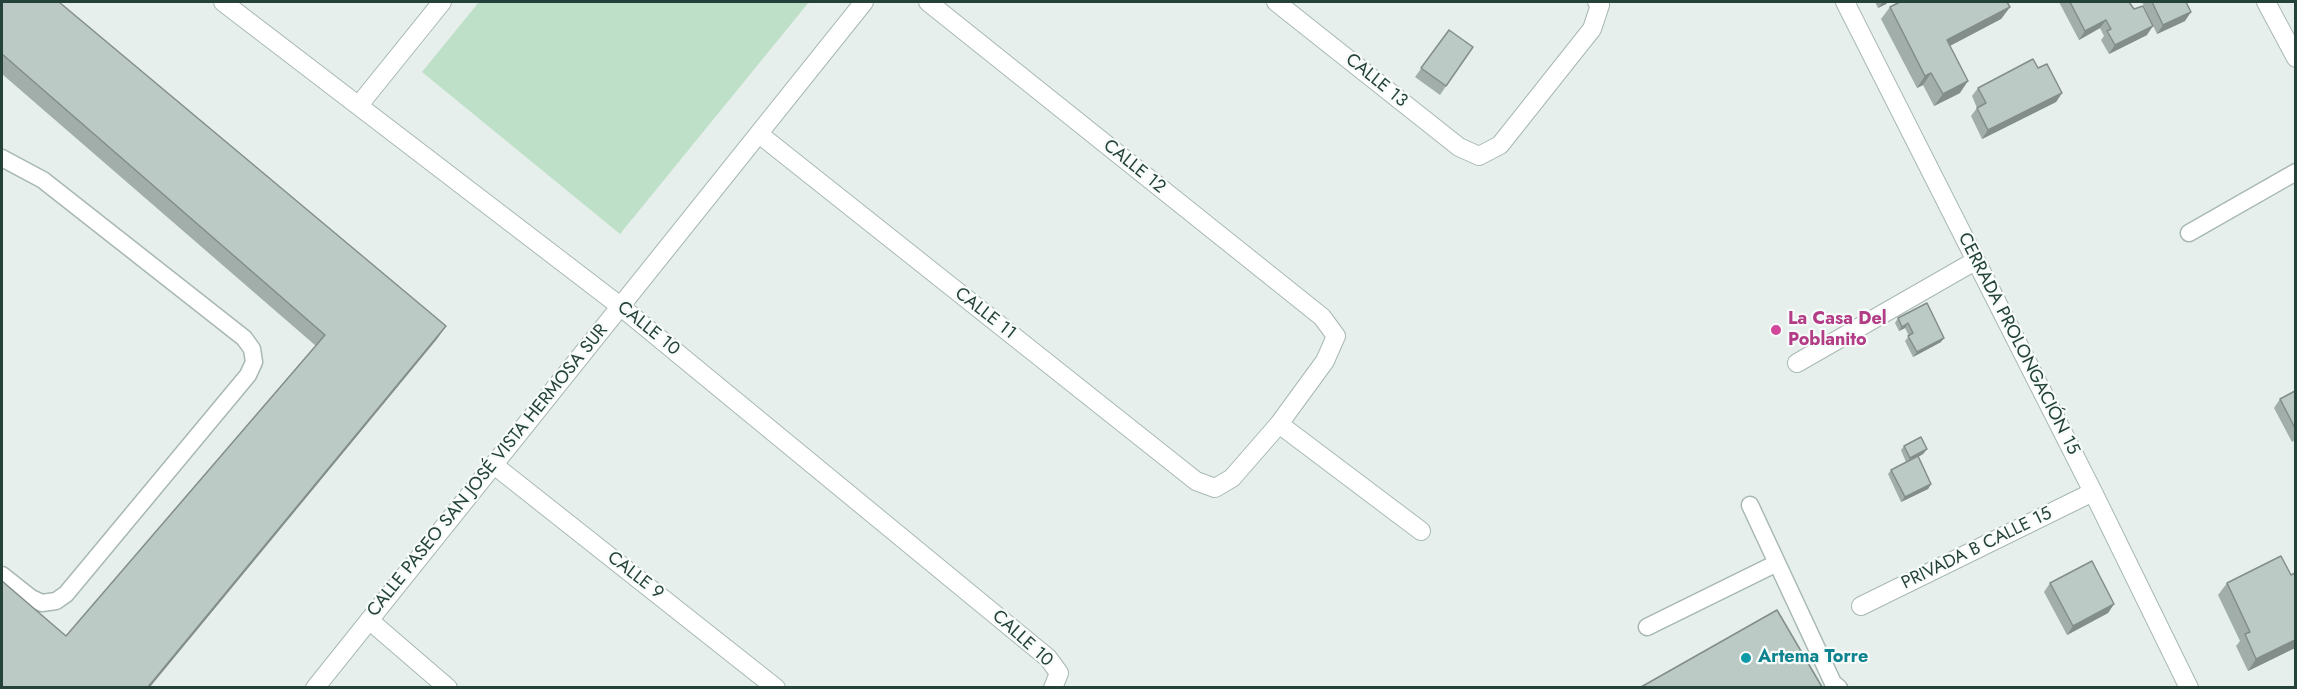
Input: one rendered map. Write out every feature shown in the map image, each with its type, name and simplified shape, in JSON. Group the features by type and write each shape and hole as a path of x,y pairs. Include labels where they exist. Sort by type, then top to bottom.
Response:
{"street":[{"name":"CALLE 10","path":"223,2 620,306 1048,658 1056,680"},
{"path":"359,105 442,2"},
{"name":"CALLE PASEO SAN JOSÉ VISTA HERMOSA SUR","path":"315,687 864,2"},
{"name":"CALLE 12","path":"928,2 1322,317 1336,336 1325,361 1279,424"},
{"name":"CALLE 13","path":"1276,2 1459,147 1479,156 1500,145 1592,28 1598,3"},
{"name":"CERRADA PROLONGACIÓN 15","path":"1845,2 2189,687"},
{"path":"2266,2 2295,58"},
{"name":"CALLE 11","path":"759,134 1196,481 1215,488 1232,478 1279,424"},
{"path":"1797,363 1974,261"},
{"path":"1279,424 1421,531"},
{"name":"CALLE 9","path":"494,465 776,687"},
{"name":"PRIVADA B CALLE 15","path":"1861,606 2093,492"},
{"path":"369,620 448,687"}],"lane":[{"path":"2,158 43,180 244,338 252,349 254,362 248,375 66,594 56,602 42,603 31,598 2,575"},
{"path":"2189,233 2295,172"},
{"path":"1750,505 1835,686"},
{"path":"1647,627 1777,563"}],"green space":[{"path":"479,2 809,2 620,234 422,72"}],"building":[{"path":"2,2 59,2 446,326 148,687 2,687 2,581 66,636 325,335 2,54"},
{"path":"1900,2 2007,2 2010,7 1947,40 1968,81 1943,94 1931,73 1925,76 1890,7"},
{"path":"2070,2 2129,2 2134,9 2143,6 2153,26 2115,45 2107,31 2111,29 2106,20 2085,31"},
{"path":"2152,2 2186,2 2191,12 2163,25"},
{"path":"1449,30 1473,47 1446,86 1421,68"},
{"path":"2033,59 2038,68 2047,64 2062,93 1988,130 1977,108 1986,103 1978,88"},
{"path":"1927,303 1944,338 1917,352 1908,336 1913,333 1908,323 1902,327 1898,318"},
{"path":"2295,391 2295,428 2280,399"},
{"path":"1921,437 1927,449 1910,458 1904,446"},
{"path":"1918,456 1931,484 1905,497 1891,470"},
{"path":"2281,556 2291,575 2295,573 2295,640 2256,659 2245,634 2250,632 2227,583"},
{"path":"2092,561 2114,604 2073,626 2050,583"},
{"path":"1777,610 1822,687 1641,687"}],"place":[{"name":"La Casa Del Poblanito","path":"1776,330"},
{"name":"Artema Torre","path":"1746,658"}]}
